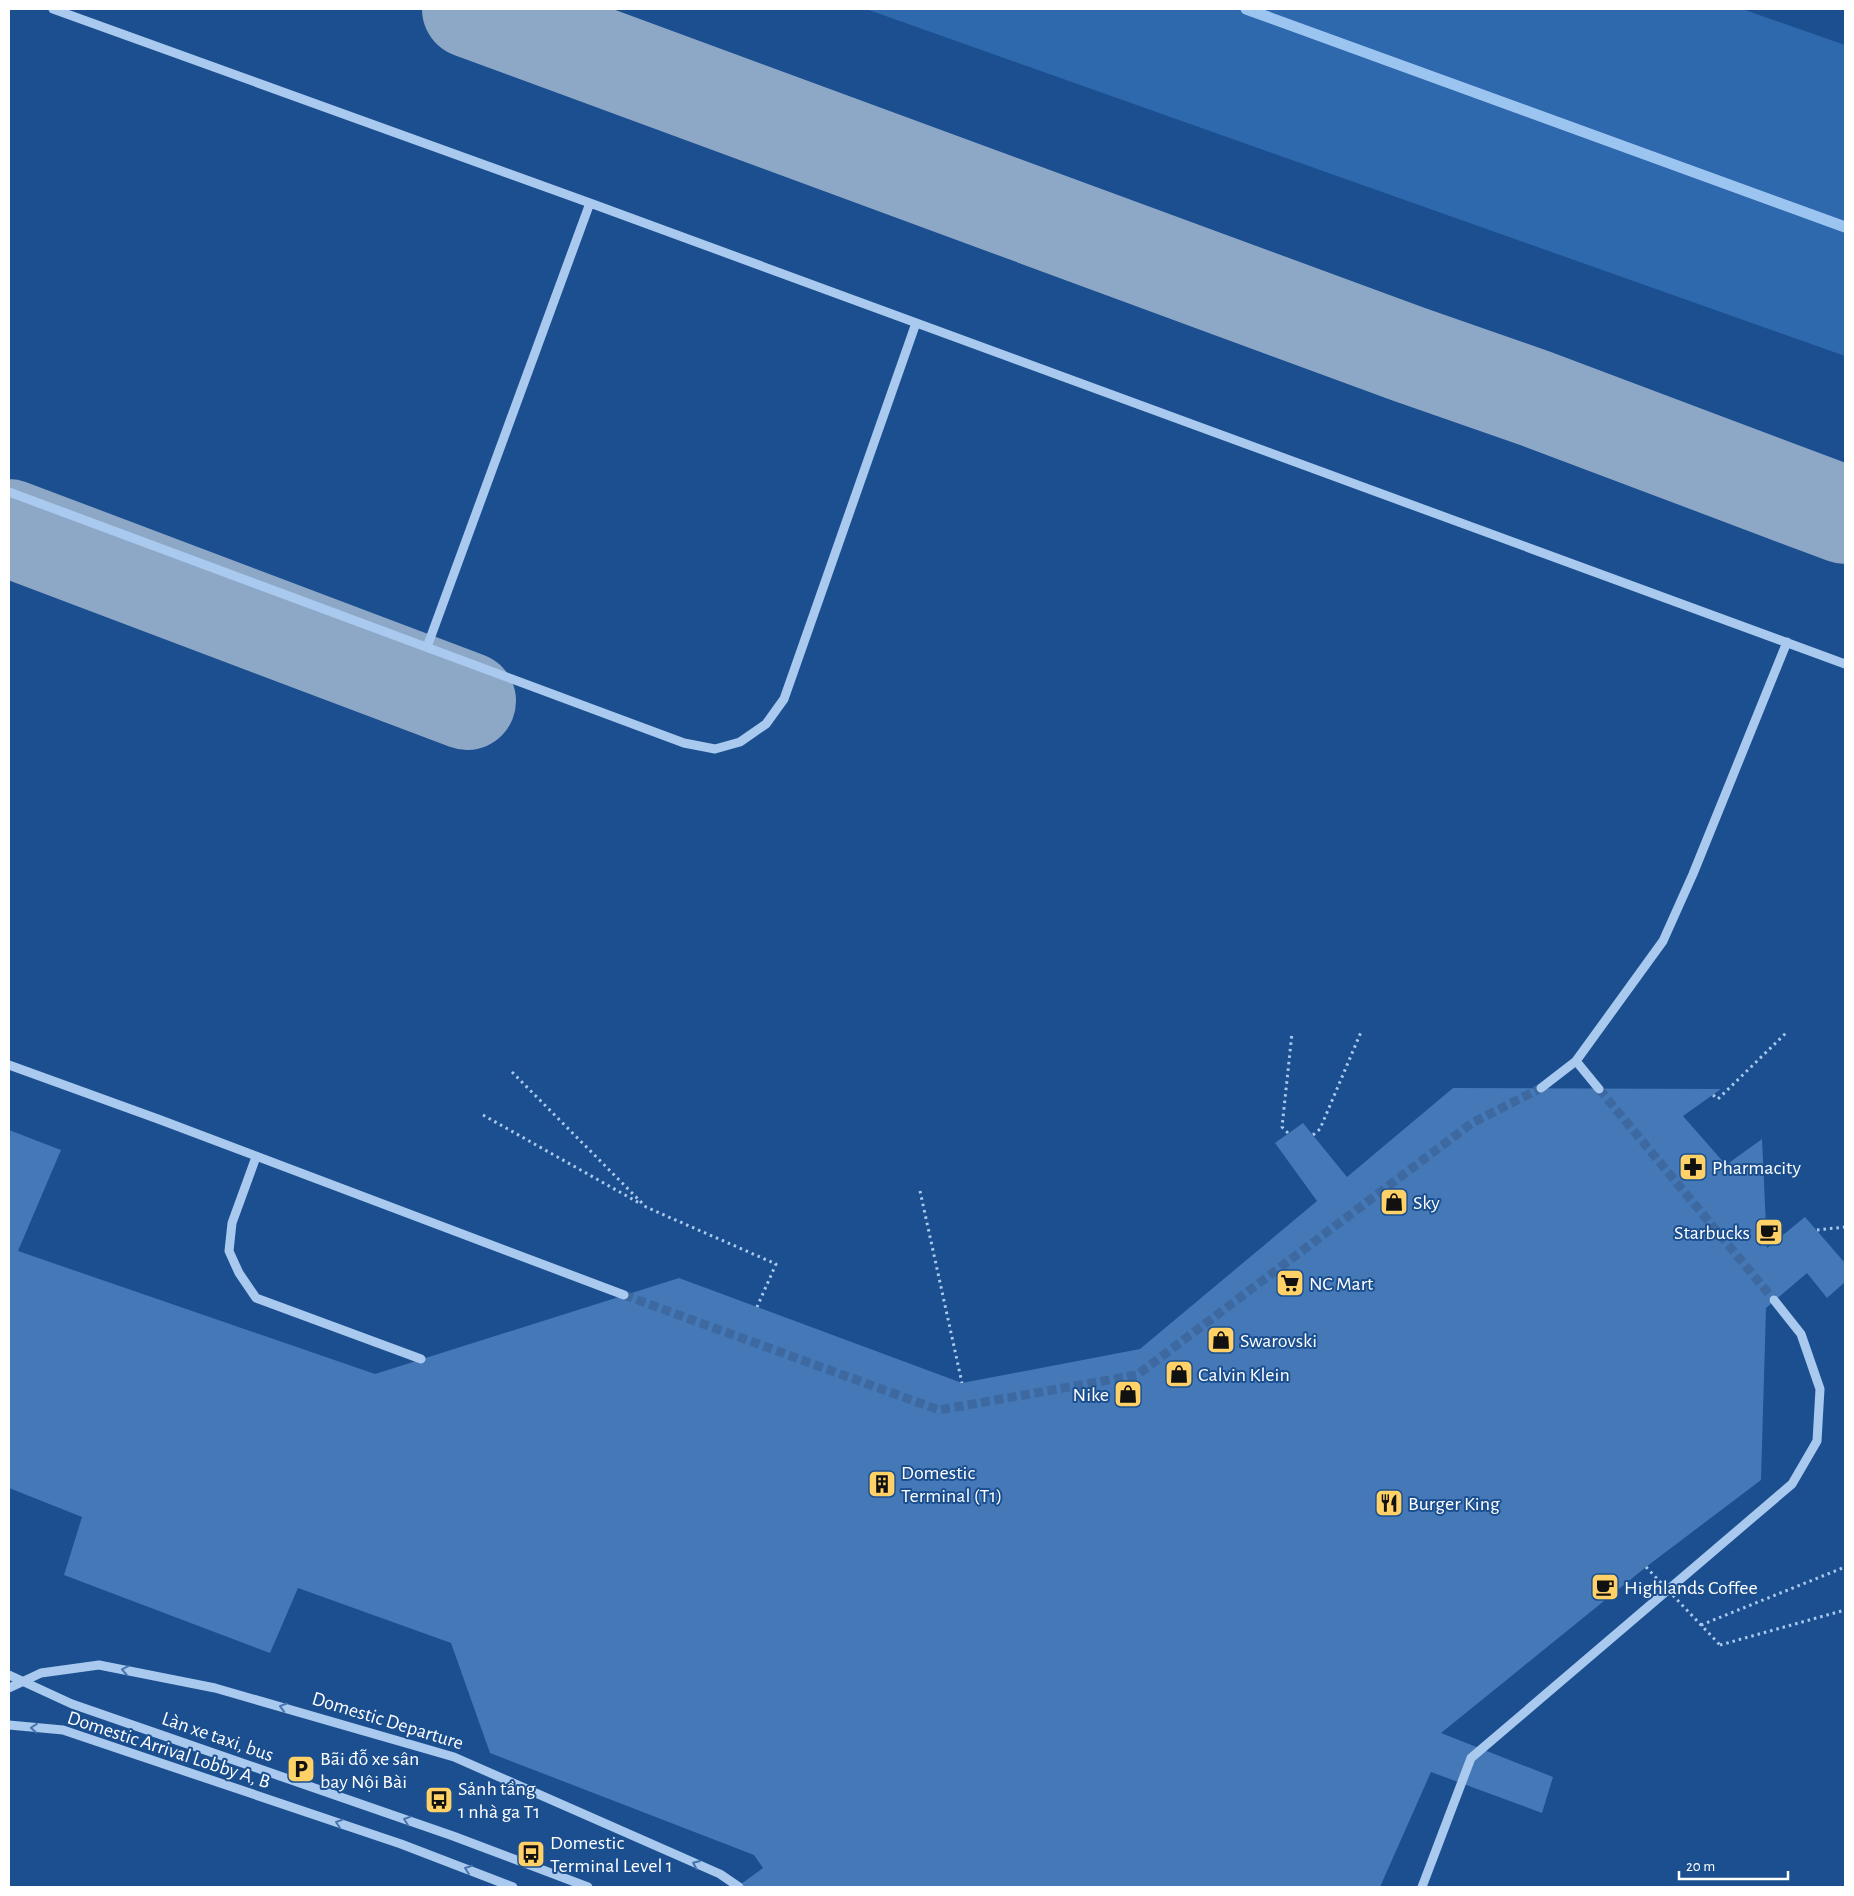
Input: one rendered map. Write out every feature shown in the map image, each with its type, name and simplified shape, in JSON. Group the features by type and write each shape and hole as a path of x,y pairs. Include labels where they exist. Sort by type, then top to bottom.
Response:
{"lane":[{"path":"53,9 590,203 1845,664"},
{"path":"428,647 590,203"},
{"path":"9,492 684,743 715,749 740,742 766,724 784,699 916,323"},
{"path":"1541,1088 1576,1061 1663,941 1693,874 1787,642"},
{"path":"1576,1061 1599,1089"},
{"path":"9,1065 158,1119 624,1295"},
{"path":"256,1157 232,1223 229,1250 239,1273 256,1298 421,1359"},
{"path":"1422,1887 1471,1758 1792,1484 1817,1441 1820,1389 1801,1334 1774,1300"},
{"name":"Domestic Departure","path":"9,1688 41,1673 99,1665 215,1688 454,1757 720,1874 739,1887"},
{"name":"Làn xe taxi, bus","path":"11,1675 72,1704 453,1836 588,1887"},
{"name":"Domestic Arrival Lobby A, B","path":"9,1725 64,1730 401,1844 513,1887"}],"path":[{"path":"1313,1135 1320,1130 1361,1032"},
{"path":"1713,1095 1718,1099 1787,1032"},
{"path":"1288,1133 1282,1127 1292,1033"},
{"path":"512,1072 646,1207"},
{"path":"483,1115 646,1207 776,1264 758,1307"},
{"path":"920,1191 962,1383"},
{"path":"1817,1230 1845,1227"},
{"path":"1646,1567 1720,1645 1845,1610"},
{"path":"1701,1625 1845,1567"}],"shaded area":[{"path":"866,9 1742,9 1845,45 1845,356"}],"building":[{"name":"Domestic Terminal (T1)","path":"1453,1088 1721,1089 1683,1116 1726,1165 1762,1139 1767,1248 1805,1217 1845,1263 1845,1282 1827,1298 1807,1273 1766,1308 1761,1480 1646,1567 1441,1733 1553,1777 1542,1813 1431,1772 1380,1887 737,1887 763,1868 754,1855 490,1753 451,1643 298,1588 270,1653 64,1575 82,1517 9,1488 9,1130 61,1150 18,1251 375,1374 679,1278 962,1383 1140,1349 1317,1201 1275,1143 1303,1123 1347,1177"}],"waterway":[{"path":"1246,9 1845,227"}],"taxiway":[{"path":"471,9 1408,354 1537,399 1845,515"},
{"path":"9,528 467,701"}],"tunnel":[{"path":"624,1295 939,1410 1137,1375 1472,1123 1541,1088"},
{"path":"1599,1089 1774,1300"}],"place":[{"name":"Pharmacity","path":"1693,1167"},
{"name":"Sky","path":"1394,1202"},
{"name":"Starbucks","path":"1769,1232"},
{"name":"NC Mart","path":"1290,1283"},
{"name":"Swarovski","path":"1221,1340"},
{"name":"Calvin Klein","path":"1179,1374"},
{"name":"Nike","path":"1128,1394"},
{"name":"Domestic Terminal (T1)","path":"882,1484"},
{"name":"Burger King","path":"1389,1503"},
{"name":"Highlands Coffee","path":"1605,1587"},
{"name":"Bãi đỗ xe sân bay Nội Bài","path":"301,1769"},
{"name":"Sảnh tầng 1 nhà ga T1","path":"439,1800"},
{"name":"Domestic Terminal Level 1","path":"531,1854"}]}
